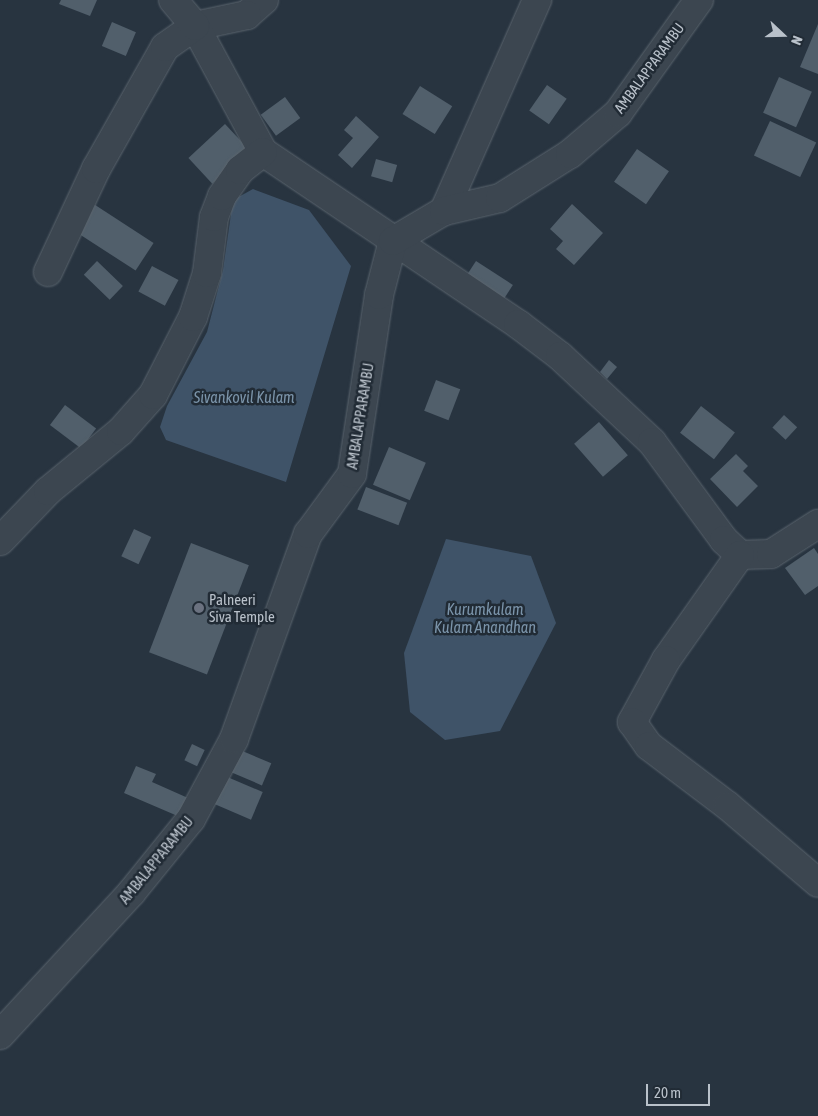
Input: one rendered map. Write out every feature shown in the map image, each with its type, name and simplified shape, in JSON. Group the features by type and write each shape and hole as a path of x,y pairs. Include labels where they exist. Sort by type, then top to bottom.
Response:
{"street":[{"path":"173,0 195,26 263,152 560,356 652,442 724,540 740,554 771,554 818,524"},
{"path":"48,272 96,169 166,47 195,26 247,15 264,0"},
{"path":"444,211 537,0"},
{"name":"AMBALAPPARAMBU","path":"0,1035 131,893 191,819 234,739 308,534 352,474 379,295 393,241 444,211 500,198 570,154 618,113 699,0"},
{"path":"0,541 48,491 121,431 153,395 193,317 208,273 214,217 222,196 240,170 263,152"},
{"path":"740,554 666,660 632,722 649,746 728,806 818,882"}],"water":[{"name":"Sivankovil Kulam","path":"253,189 309,210 351,266 286,482 166,440 160,427 167,406 207,332 223,270 233,200"},
{"name":"Kurumkulam Kulam Anandhan","path":"446,539 531,556 556,623 500,731 445,740 410,712 404,653"}],"building":[{"path":"61,0 97,0 90,16 59,4"},
{"path":"112,22 136,32 126,56 102,46"},
{"path":"818,24 818,74 800,67"},
{"path":"779,77 812,92 796,127 763,113"},
{"path":"547,85 567,99 549,124 529,110"},
{"path":"420,86 452,106 435,134 403,114"},
{"path":"285,97 300,118 276,136 261,115"},
{"path":"356,116 379,137 352,168 338,155 353,138 344,130"},
{"path":"770,121 816,143 800,177 754,155"},
{"path":"225,124 249,150 212,184 188,158"},
{"path":"637,149 669,171 646,204 614,182"},
{"path":"376,159 397,165 392,182 371,176"},
{"path":"89,201 154,243 136,271 71,229"},
{"path":"572,204 603,233 574,265 556,249 563,241 550,229"},
{"path":"97,261 123,286 110,300 84,275"},
{"path":"476,261 513,285 499,307 462,283"},
{"path":"152,266 178,280 165,306 138,292"},
{"path":"609,360 617,367 607,379 600,372"},
{"path":"436,380 460,389 448,420 424,411"},
{"path":"65,405 96,428 81,448 50,425"},
{"path":"701,406 735,432 714,459 680,433"},
{"path":"784,415 797,427 786,440 772,427"},
{"path":"599,422 628,455 603,477 574,444"},
{"path":"389,447 426,463 410,500 373,485"},
{"path":"736,454 748,466 743,471 758,486 737,507 710,479"},
{"path":"366,487 407,503 398,525 357,509"},
{"path":"134,529 151,537 139,564 121,556"},
{"name":"Palneeri Siva Temple","path":"191,543 249,565 207,674 149,652"},
{"path":"814,548 818,554 818,586 805,595 785,568"},
{"path":"192,744 205,750 197,766 184,760"},
{"path":"240,750 271,763 262,785 231,772"},
{"path":"136,766 156,774 152,782 188,798 180,817 124,793"},
{"path":"225,776 263,792 251,820 213,804"}],"place":[{"name":"Palneeri Siva Temple","path":"199,608"}]}
